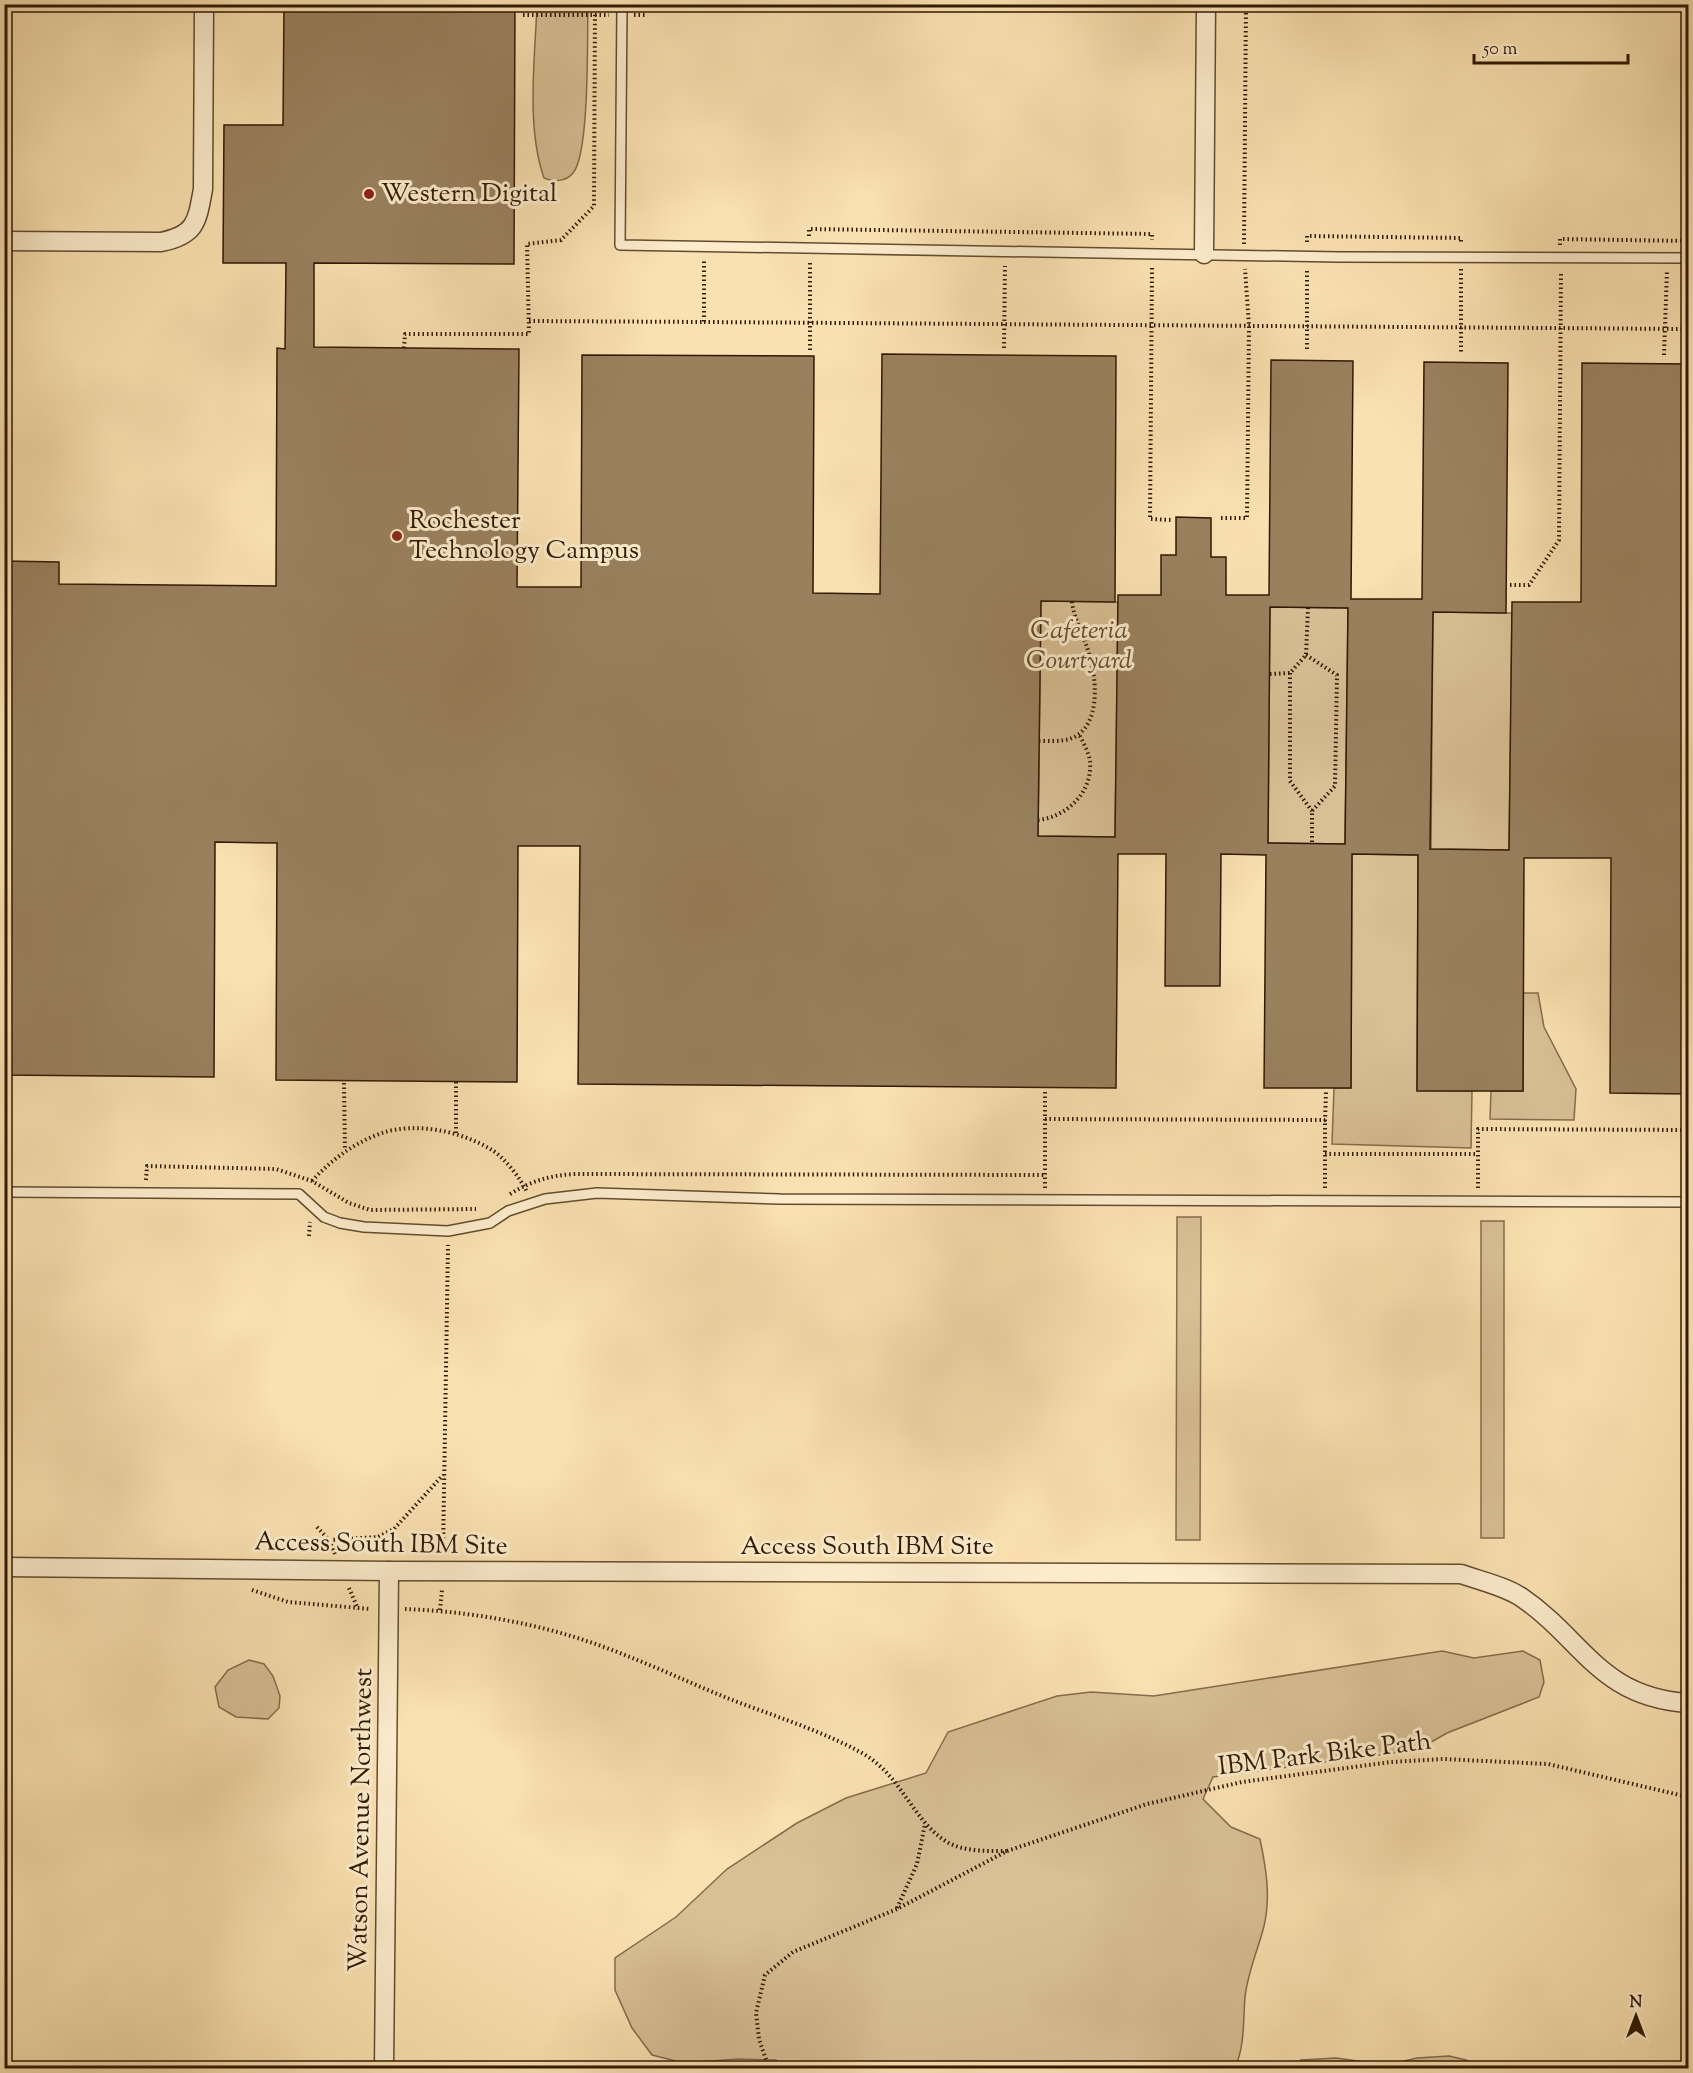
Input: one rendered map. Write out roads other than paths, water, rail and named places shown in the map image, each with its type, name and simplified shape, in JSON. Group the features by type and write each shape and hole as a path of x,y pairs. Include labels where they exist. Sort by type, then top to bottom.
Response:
{"street":[{"path":"4,241 160,242 182,238 192,226 199,211 203,189 204,4"},
{"path":"1204,254 1206,4"},
{"name":"Access South IBM Site","path":"4,1567 389,1571 1461,1574 1520,1596 1613,1680 1669,1702 1689,1703"},
{"name":"Watson Avenue Northwest","path":"384,2068 389,1571"}],"lane":[{"path":"622,4 620,245 1152,254 1689,258"},
{"path":"4,1192 299,1194 324,1217 340,1223 374,1228 448,1231 490,1223 508,1211 533,1205 552,1197 597,1193 780,1199 1689,1202"}],"place":[{"name":"Western Digital","path":"369,194"},
{"name":"Rochester Technology Campus","path":"397,536"}],"park label":[{"name":"Cafeteria Courtyard","path":"1079,646"}]}
